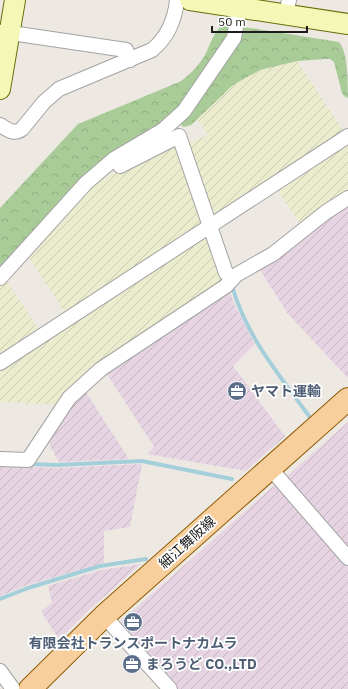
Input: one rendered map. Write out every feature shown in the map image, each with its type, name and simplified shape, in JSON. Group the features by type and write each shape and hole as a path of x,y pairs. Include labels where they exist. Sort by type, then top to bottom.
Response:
{"main road":[{"name":"細江舞阪線","path":"30,689 104,616 348,399"}],"street":[{"path":"0,89 5,33 15,0"},
{"path":"0,125 14,133 18,132 22,130 44,102 59,89 152,50 163,39 175,14 177,0"},
{"path":"190,0 287,7 348,24"},
{"path":"0,278 86,183 114,159 163,130 184,111 234,38 229,4"},
{"path":"5,33 126,50 130,60"},
{"path":"103,169 106,173 179,136 226,273 232,279"},
{"path":"0,363 348,136"},
{"path":"0,459 28,460 69,398 101,369 226,286 236,275 273,254 326,212 348,198"},
{"path":"270,468 348,558"},
{"path":"104,616 170,689"},
{"path":"0,671 13,689"}],"shaded area":[{"path":"348,203 348,378 288,314 258,267"},
{"path":"229,288 235,306 255,344 233,366 285,436 246,471 147,454 154,447 105,371"},
{"path":"84,389 129,459 59,462 46,439"},
{"path":"348,422 348,549 286,477"},
{"path":"142,464 130,527 104,531 104,563 27,585 0,596 0,466 57,468"},
{"path":"276,484 348,566 348,689 176,689 118,624"},
{"path":"141,564 92,607 59,640 41,611 52,603 48,586 101,570"}],"green space":[{"path":"222,25 227,25 231,32 181,108 148,134 0,271 0,208 78,124 179,82 186,77 194,70 203,58 214,35"},
{"path":"244,27 339,42 346,60 348,98 342,93 334,62 330,59 297,61 260,70 233,85 191,125 184,127 182,126 181,123"},
{"path":"297,61 344,132 214,217 186,143 208,135 197,119 233,85 260,70"},
{"path":"174,143 202,224 66,314 27,255 91,185"},
{"path":"348,143 348,194 302,227 277,189"},
{"path":"206,235 225,282 60,405 0,402 0,370"},
{"path":"5,279 40,331 0,356 0,285"}],"waterway":[{"path":"233,289 239,307 265,356 309,416"},
{"path":"28,464 57,465 142,461 232,479"},
{"path":"0,599 28,588 100,566 146,559"}],"place":[{"name":"ヤマト運輸","path":"237,391"},
{"name":"有限会社トランスポートナカムラ","path":"133,622"},
{"name":"まろうど CO.,LTD","path":"132,664"}]}
